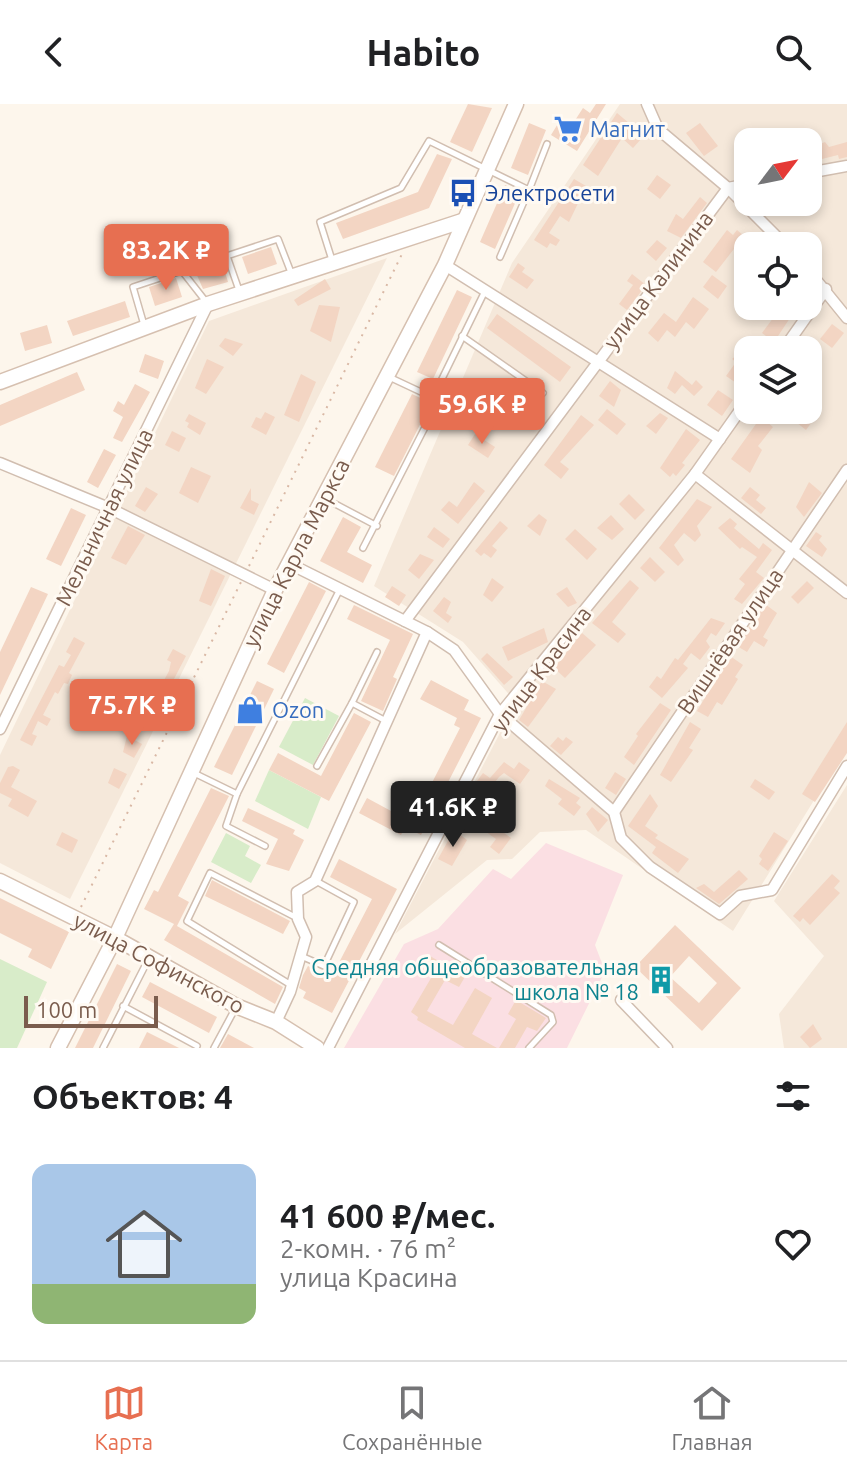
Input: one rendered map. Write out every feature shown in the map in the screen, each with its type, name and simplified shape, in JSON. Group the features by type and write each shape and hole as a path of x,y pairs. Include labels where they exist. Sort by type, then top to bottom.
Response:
{"street":[{"name":"улица Карла Маркса","path":"58,1048 115,938 189,771 275,590 445,265 516,104"},
{"path":"647,104 658,129 728,188 772,232"},
{"path":"822,170 847,166"},
{"name":"улица Калинина","path":"405,621 598,359 728,188 734,187"},
{"path":"0,382 208,304 462,221"},
{"path":"445,265 720,439"},
{"path":"822,285 847,318"},
{"path":"793,336 826,289"},
{"name":"Мельничная улица","path":"0,729 208,304"},
{"name":"улица Красина","path":"328,1048 500,714 695,474 734,419"},
{"path":"0,463 109,508 275,590"},
{"name":"Вишнёвая улица","path":"614,812 847,470"},
{"path":"695,474 847,593"},
{"path":"290,564 427,632 454,650 500,714 614,812 621,838 650,867 720,914 740,896 772,890 847,766"},
{"path":"276,1022 292,985 306,937 298,919 297,892 315,881 427,632"},
{"name":"улица Софинского","path":"0,881 115,938 236,1006 276,1022 317,1048"},
{"path":"621,1000 667,1048"}],"lane":[{"path":"333,264 320,222 401,188 429,141 529,190"},
{"path":"500,257 547,144"},
{"path":"145,328 133,287 278,239 292,276"},
{"path":"227,256 240,294"},
{"path":"182,271 208,304"},
{"path":"363,548 377,526 439,400 438,387 485,290"},
{"path":"462,336 543,393"},
{"path":"388,376 439,400"},
{"path":"323,497 377,526"},
{"path":"265,846 226,826 237,794 340,589"},
{"path":"317,766 377,652"},
{"path":"352,703 387,721"},
{"path":"189,771 237,794"},
{"path":"292,985 187,921 210,873 298,919"},
{"path":"300,956 324,966 354,902 315,881"},
{"path":"439,945 551,1015 553,1022 529,1048"},
{"path":"103,1048 149,957"},
{"path":"123,1006 197,1046"},
{"path":"214,1048 236,1006"}],"shaded area":[{"path":"620,104 847,104 847,747 733,931 586,830 540,832 512,859 487,860 395,934 501,731 520,707 463,642 374,586 512,263"},
{"path":"387,258 70,899 0,863 0,755 209,321"},
{"path":"847,785 847,1048 784,1048 779,1014 824,956 774,901"},
{"path":"546,843 623,875 595,945 605,971 567,1048 344,1048 404,944 438,929 493,869 511,879"}],"green space":[{"path":"305,698 339,716 313,765 279,747"},
{"path":"269,770 321,797 308,829 255,801"},
{"path":"226,833 250,846 245,856 261,865 251,883 211,862"},
{"path":"0,959 47,982 17,1048 0,1048"}],"building":[{"path":"468,104 492,108 472,152 450,142"},
{"path":"596,104 606,104 577,151 551,135 559,122 570,128 583,108 590,113"},
{"path":"617,113 636,129 642,123 649,130 633,148 622,138 598,176 583,165"},
{"path":"529,123 546,130 528,175 511,168"},
{"path":"700,123 718,146 704,156 686,133"},
{"path":"825,142 829,147 847,142 847,157 839,159 838,155 822,159 822,143"},
{"path":"437,154 452,159 429,208 343,239 336,223 418,192"},
{"path":"657,175 671,185 660,199 647,189"},
{"path":"574,179 586,186 569,222 560,216 549,233 560,240 556,246 550,243 547,248 534,240"},
{"path":"505,185 520,192 495,249 480,242"},
{"path":"700,197 707,203 681,238 667,231 676,214 683,219"},
{"path":"727,230 734,234 734,249 716,272 703,262"},
{"path":"657,240 667,248 656,261 646,252"},
{"path":"271,247 277,264 248,274 242,257"},
{"path":"518,263 525,268 522,272 534,280 527,289 509,277"},
{"path":"223,265 228,282 203,289 196,273"},
{"path":"632,274 646,285 627,310 619,304 633,285 627,281"},
{"path":"712,275 727,286 718,299 703,287"},
{"path":"176,278 182,297 155,306 149,287"},
{"path":"325,279 331,289 298,306 294,300"},
{"path":"457,290 472,297 433,379 417,372"},
{"path":"693,297 709,309 694,329 686,322 675,337 667,330 658,342 648,333 664,313 676,322"},
{"path":"125,301 130,317 73,336 67,321"},
{"path":"319,305 340,307 331,342 310,331"},
{"path":"497,314 571,367 560,382 487,328"},
{"path":"772,320 789,320 778,336 762,333"},
{"path":"832,324 844,333 832,348 822,340"},
{"path":"47,325 52,343 25,351 20,333"},
{"path":"225,338 243,344 233,356 219,346"},
{"path":"145,354 164,361 158,379 139,372"},
{"path":"207,359 224,367 206,394 195,388"},
{"path":"734,365 734,382 726,376"},
{"path":"675,371 692,385 696,380 703,387 694,396 682,385 675,394 667,388"},
{"path":"77,372 85,390 0,426 0,405"},
{"path":"301,374 316,382 299,422 284,415"},
{"path":"610,381 621,390 614,407 599,396"},
{"path":"135,384 150,392 122,442 113,438 123,417 113,411 118,401 124,405"},
{"path":"718,390 733,400 722,416 707,405"},
{"path":"412,394 431,403 394,476 375,467"},
{"path":"513,402 523,416 516,426 502,416"},
{"path":"607,409 626,424 617,435 598,420"},
{"path":"265,412 275,417 266,435 251,427 256,417 261,419"},
{"path":"660,413 668,418 656,434 646,426"},
{"path":"189,414 206,423 200,435 187,427 189,423 185,421"},
{"path":"581,415 594,425 560,462 569,469 561,479 544,465"},
{"path":"756,424 773,427 758,446 762,450 750,473 731,459"},
{"path":"686,429 700,440 682,463 685,465 676,476 673,473 670,477 660,468"},
{"path":"172,431 186,438 179,452 165,445"},
{"path":"475,434 495,447 488,458 468,445"},
{"path":"104,449 116,455 98,488 87,482"},
{"path":"191,467 211,476 198,503 179,493"},
{"path":"474,482 485,491 458,524 441,510 449,501 457,507"},
{"path":"809,482 822,493 804,517 796,507"},
{"path":"146,487 158,494 145,512 135,506"},
{"path":"750,487 760,495 756,500 766,508 761,514 741,498"},
{"path":"251,488 251,500 259,504 254,515 240,508"},
{"path":"629,494 645,510 635,520 619,504"},
{"path":"697,499 712,507 697,526 701,535 695,542 684,533 674,545 684,560 678,566 659,548"},
{"path":"71,508 86,515 61,566 46,559"},
{"path":"539,514 547,520 540,536 527,526"},
{"path":"611,515 624,529 612,540 597,528"},
{"path":"343,517 361,527 347,552 372,565 363,583 320,561"},
{"path":"730,518 737,524 734,528 759,549 763,543 772,550 756,572 764,578 742,604 734,599 745,584 739,579 757,557 742,547 740,549 718,528"},
{"path":"500,521 508,528 492,546 497,550 491,558 484,553 481,556 475,551"},
{"path":"128,526 145,535 126,565 111,558"},
{"path":"434,527 450,539 443,548 427,537"},
{"path":"575,529 597,549 587,560 565,539"},
{"path":"816,532 822,536 819,540 827,549 822,557 806,546"},
{"path":"420,554 434,560 419,579 408,570"},
{"path":"650,557 665,572 655,582 640,568"},
{"path":"211,569 225,576 211,606 199,601"},
{"path":"492,578 504,587 492,602 483,595"},
{"path":"630,580 639,588 612,622 626,634 618,643 592,623"},
{"path":"807,581 814,588 798,604 791,597"},
{"path":"309,582 326,591 284,673 267,664"},
{"path":"392,586 406,595 399,606 385,597"},
{"path":"31,587 48,594 0,695 0,652"},
{"path":"567,587 577,603 568,607 556,594"},
{"path":"444,597 451,602 446,613 452,617 448,623 433,611"},
{"path":"765,604 777,613 763,637 768,640 764,647 754,641 747,652 737,646"},
{"path":"354,605 413,634 393,677 397,679 383,711 361,701 390,640 347,619"},
{"path":"711,618 725,623 716,636 711,633 706,641 710,647 700,660 691,653 683,664 688,668 662,698 649,687 657,676 661,679 675,658 678,660"},
{"path":"544,628 548,642 508,661 502,647"},
{"path":"582,633 596,645 565,678 554,668"},
{"path":"74,637 85,643 69,673 72,675 68,684 64,683 58,694 55,692 43,715 51,719 47,726 38,721 32,734 37,736 32,746 20,740 59,665 64,667 71,655 66,652"},
{"path":"173,649 186,656 164,698 152,691 157,681 162,684 169,671 171,662 167,660"},
{"path":"487,653 513,677 504,685 481,659"},
{"path":"730,656 743,665 735,677 738,679 722,705 717,702 708,717 697,711"},
{"path":"431,680 469,700 464,710 481,718 421,835 405,827 401,835 359,813 367,798 404,818 408,810 416,814 460,728 454,725 457,718 420,699"},
{"path":"257,681 274,689 232,775 214,767"},
{"path":"542,681 556,689 528,727 519,720"},
{"path":"106,700 120,708 113,720 99,712"},
{"path":"660,703 671,710 634,765 624,757 638,736 636,734"},
{"path":"354,713 371,722 329,801 269,770 278,753 321,776"},
{"path":"690,722 701,729 689,748 693,750 671,782 660,775"},
{"path":"847,722 847,753 815,802 802,794"},
{"path":"127,736 142,744 134,758 123,752"},
{"path":"558,737 563,741 566,737 573,742 561,755 550,746"},
{"path":"504,762 514,769 519,762 530,770 520,784 504,773 499,777 482,799 486,802 480,811 470,800 480,784 477,781 483,773 490,778"},
{"path":"8,767 20,770 11,787 37,801 28,817 8,806 12,799 0,793 0,783"},
{"path":"114,768 127,774 119,789 108,783"},
{"path":"615,772 626,779 616,795 605,788"},
{"path":"549,779 580,798 576,803 581,807 574,816 558,804 562,799 545,786"},
{"path":"755,779 775,792 769,800 750,787"},
{"path":"211,788 229,796 178,896 189,902 177,926 283,987 275,1004 164,940 174,924 144,909 154,890 158,892"},
{"path":"650,794 658,806 645,826 658,835 655,838 689,859 678,873 652,853 656,847 628,826"},
{"path":"592,807 608,820 598,832 586,814"},
{"path":"248,808 295,830 293,834 304,840 289,871 266,864 278,839 242,821"},
{"path":"487,814 495,820 492,824 511,838 499,854 490,847 496,839 479,827"},
{"path":"454,830 467,840 452,866 438,859"},
{"path":"62,832 78,840 72,853 56,845"},
{"path":"774,832 788,841 768,871 759,864 762,859 759,856"},
{"path":"339,859 397,889 332,1013 303,998 306,992 299,988 303,975 308,966 331,978 372,899 330,877"},
{"path":"739,870 748,879 719,904 696,888 704,884 714,892"},
{"path":"832,874 840,881 834,888 840,893 810,925 803,918 800,922 793,916"},
{"path":"212,880 290,921 283,934 205,896"},
{"path":"0,898 69,932 51,969 28,957 32,949 0,933"},
{"name":"Средняя общеобразовательная школа № 18","path":"675,925 741,988 702,1031 635,967","holes":["689,956 717,983 699,1003 670,977"]},
{"path":"430,956 454,970 458,964 469,970 459,987 445,980 427,1011 453,1025 475,988 492,998 472,1034 497,1048 465,1048 417,1020 418,1017 411,1012 434,973 424,967"},
{"path":"117,964 131,971 93,1048 75,1048"},
{"path":"150,982 217,1017 209,1033 142,997"},
{"path":"516,1000 546,1018 537,1031 527,1027 515,1048 499,1048 516,1019 508,1014"},
{"path":"813,1024 822,1039 810,1048 800,1037"},
{"path":"147,1032 179,1048 139,1048"},
{"path":"228,1034 254,1048 220,1048"}],"place":[{"name":"Магнит","path":"568,129"},
{"name":"Электросети","path":"463,193"},
{"name":"Ozon","path":"250,710"},
{"name":"Средняя общеобразовательная школа № 18","path":"661,980"}]}
